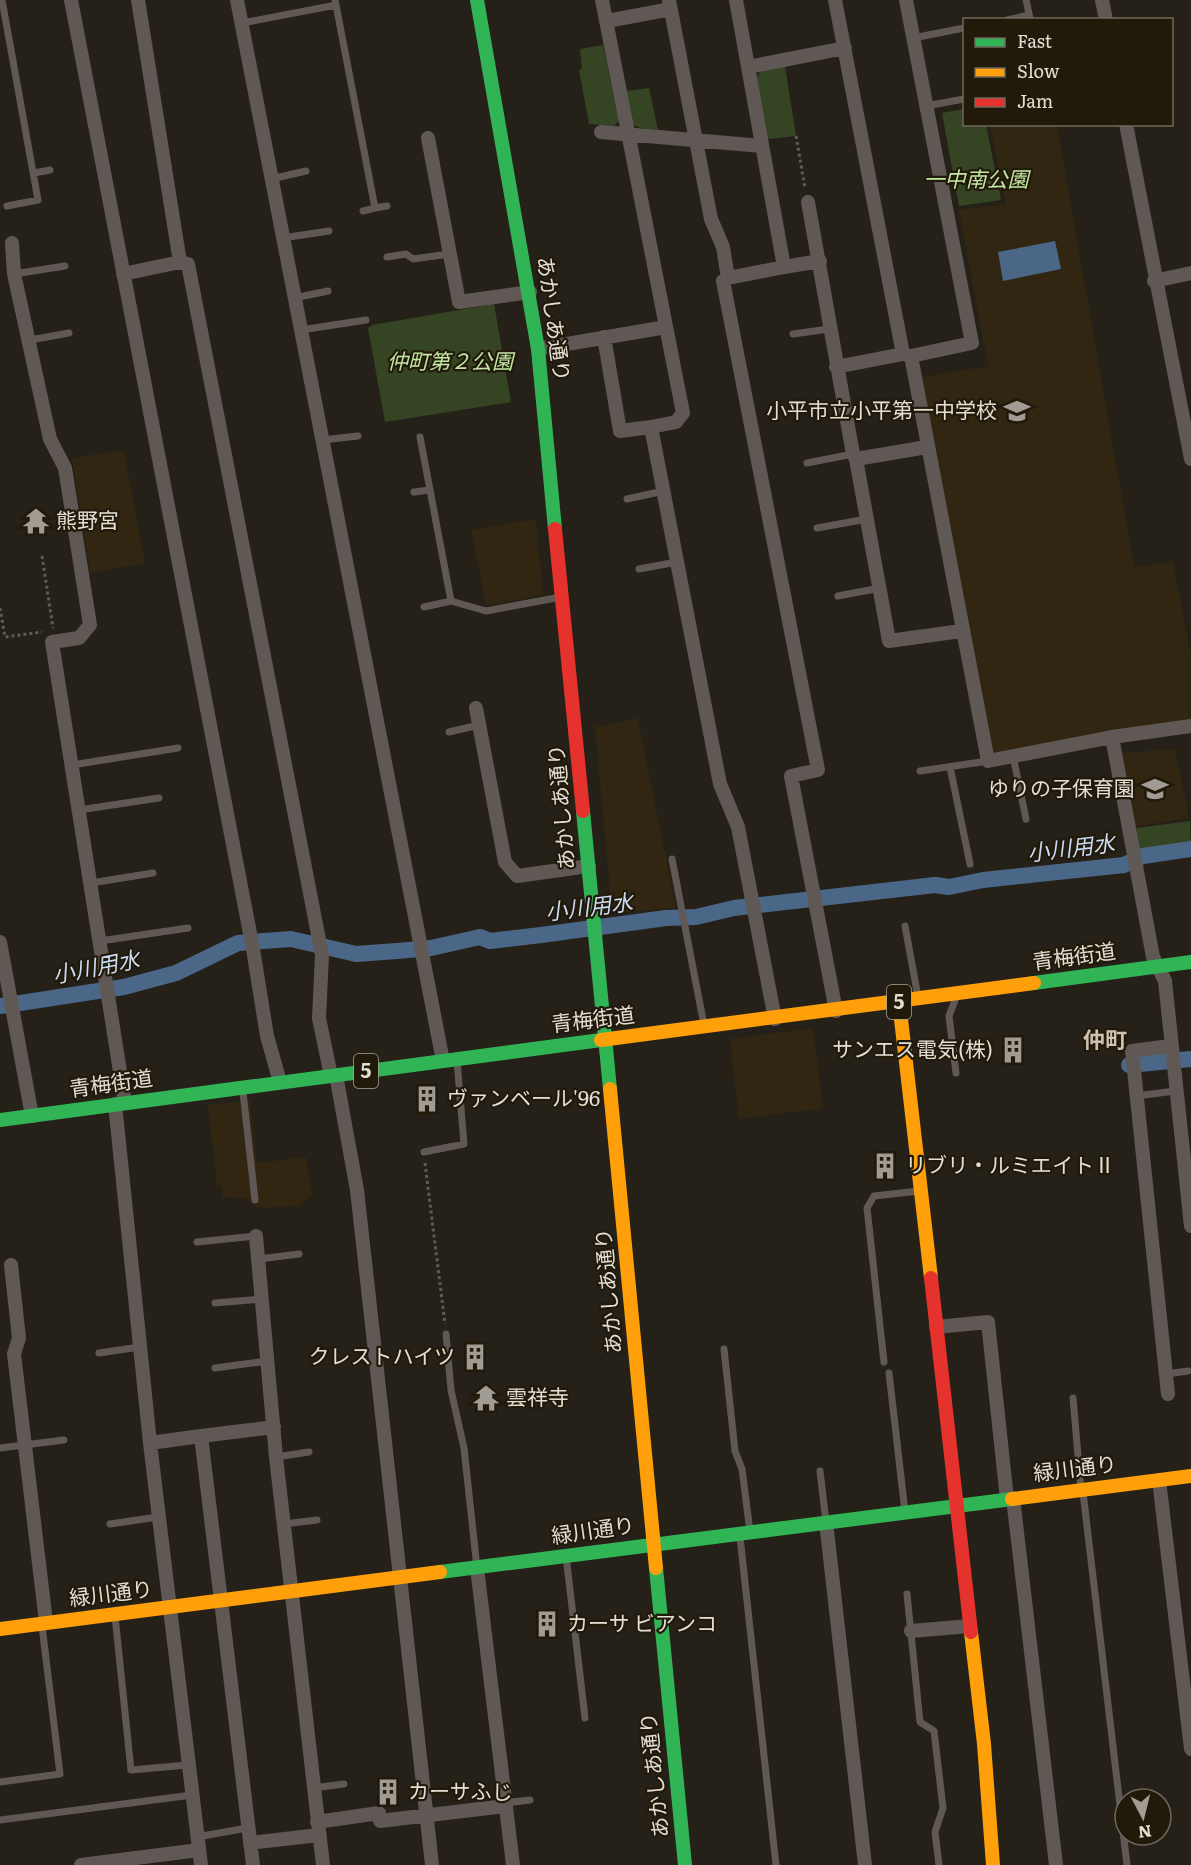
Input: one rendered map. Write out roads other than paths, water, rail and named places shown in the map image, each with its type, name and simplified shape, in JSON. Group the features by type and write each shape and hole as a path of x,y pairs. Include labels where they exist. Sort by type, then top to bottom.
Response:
{"street":[{"path":"71,0 253,949 267,1036 280,1082"},
{"path":"138,0 180,262"},
{"path":"237,0 422,947 450,1061"},
{"name":"あかしあ通り","path":"477,0 530,292 538,349 564,596 685,1865"},
{"path":"602,0 631,135 683,413 676,422 651,428 620,431 604,337"},
{"path":"736,0 784,267"},
{"path":"835,0 927,447 961,631 988,760 1112,737 1191,726"},
{"path":"836,367 972,343 906,0"},
{"path":"1102,0 1106,18"},
{"path":"607,21 670,4 711,219 723,247 728,278"},
{"path":"748,67 845,48"},
{"path":"1126,126 1154,281 1191,459"},
{"path":"601,132 762,146"},
{"path":"428,138 459,302 530,292"},
{"path":"808,202 820,261 836,367 889,641 961,631"},
{"path":"12,243 15,274 50,439 65,468 90,625 79,638 54,642 110,998 150,1443 187,1765 201,1865"},
{"path":"820,261 728,278 723,281 818,770 791,776 836,1011"},
{"path":"123,274 180,262 188,264 320,949 319,1018 357,1190 398,1578 432,1865"},
{"path":"1154,281 1191,273"},
{"path":"538,349 666,327"},
{"path":"651,428 720,784 738,827 775,1019"},
{"path":"855,457 927,447"},
{"path":"476,708 505,862 517,876 589,866"},
{"path":"1112,737 1153,957 1165,981 1172,1070 1191,1226"},
{"path":"0,942 32,1116"},
{"name":"青梅街道","path":"0,1120 606,1039 957,995 1191,962"},
{"path":"899,1002 984,1744 993,1865"},
{"path":"1168,1394 1132,1051 1170,1048"},
{"path":"1175,1095 1191,1097"},
{"path":"256,1236 276,1456 323,1865"},
{"path":"11,1265 19,1338 14,1354 26,1445 44,1623"},
{"path":"936,1327 988,1322 1056,1865"},
{"path":"150,1443 274,1427"},
{"path":"201,1436 253,1865"},
{"name":"緑川通り","path":"0,1629 1191,1476"},
{"path":"1159,1480 1190,1741"},
{"path":"826,1522 865,1865"},
{"path":"477,1568 513,1865"},
{"path":"910,1631 970,1626"},
{"path":"250,1843 379,1813 380,1821 505,1805"},
{"path":"81,1865 198,1844"}],"lane":[{"path":"2,0 38,200 7,206"},
{"path":"1026,0 1029,17"},
{"path":"242,23 335,3 375,208"},
{"path":"913,38 963,28"},
{"path":"0,40 9,38"},
{"path":"925,106 963,99"},
{"path":"34,173 50,170"},
{"path":"271,178 306,171"},
{"path":"363,211 387,206"},
{"path":"282,238 328,231"},
{"path":"387,257 406,254 413,259 449,254"},
{"path":"15,274 65,266"},
{"path":"294,298 328,291"},
{"path":"301,330 366,320"},
{"path":"793,333 829,329"},
{"path":"30,340 69,333"},
{"path":"322,440 358,436"},
{"path":"420,437 451,601"},
{"path":"807,464 855,457"},
{"path":"414,492 430,490"},
{"path":"627,499 664,491"},
{"path":"817,528 867,519"},
{"path":"639,569 677,562"},
{"path":"838,596 880,588"},
{"path":"424,607 451,601 486,611 564,596"},
{"path":"450,732 479,725"},
{"path":"72,765 178,748"},
{"path":"1013,756 1026,819"},
{"path":"920,771 988,760"},
{"path":"950,767 970,864"},
{"path":"79,810 159,798"},
{"path":"672,859 704,1028"},
{"path":"91,883 153,873"},
{"path":"905,926 919,1000"},
{"path":"100,940 188,928"},
{"path":"956,1073 949,1016 957,995"},
{"path":"424,1152 464,1144 450,1061"},
{"path":"242,1087 255,1200"},
{"path":"1136,1096 1175,1095"},
{"path":"884,1362 867,1208 874,1196 919,1191"},
{"path":"197,1242 256,1236"},
{"path":"259,1259 299,1254"},
{"path":"215,1303 263,1299"},
{"path":"446,1334 451,1390 464,1448 477,1568"},
{"path":"99,1353 140,1347"},
{"path":"724,1349 735,1451 742,1469 744,1533 776,1865"},
{"path":"215,1368 268,1361"},
{"path":"1166,1374 1188,1371"},
{"path":"889,1373 905,1512"},
{"path":"1073,1398 1127,1865"},
{"path":"0,1448 64,1440"},
{"path":"276,1456 309,1452"},
{"path":"820,1471 826,1522"},
{"path":"110,1524 159,1517"},
{"path":"284,1524 316,1520"},
{"path":"566,1556 585,1718"},
{"path":"907,1594 920,1722 934,1731 943,1808 935,1832 939,1865"},
{"path":"115,1616 131,1770 187,1765"},
{"path":"0,1782 60,1774 44,1623"},
{"path":"313,1788 344,1784"},
{"path":"0,1820 192,1795"},
{"path":"505,1805 530,1800"},
{"path":"198,1844 248,1828"}],"water":[{"path":"1055,241 1061,269 1003,281 998,252"}],"waterway":[{"name":"小川用水","path":"0,1006 124,987 176,973 238,943 291,939 356,954 431,948 480,937 490,941 666,918 696,917 734,908 935,885 949,887 983,880 1124,865 1143,856 1191,849"},
{"path":"1129,1065 1191,1059"}],"place":[{"name":"小平市立小平第一中学校","path":"1017,411"},
{"name":"熊野宮","path":"36,521"},
{"name":"ゆりの子保育園","path":"1155,789"},
{"name":"サンエス電気(株)","path":"1013,1050"},
{"name":"ヴァンベール'96","path":"427,1099"},
{"name":"リブリ・ルミエイトⅡ","path":"885,1166"},
{"name":"クレストハイツ","path":"475,1357"},
{"name":"雲祥寺","path":"486,1398"},
{"name":"カーサ ビアンコ","path":"547,1624"},
{"name":"カーサふじ","path":"388,1792"}],"district":[{"name":"仲町","path":"1105,1040"}],"park label":[{"name":"一中南公園","path":"976,180"},
{"name":"仲町第２公園","path":"450,362"}]}
